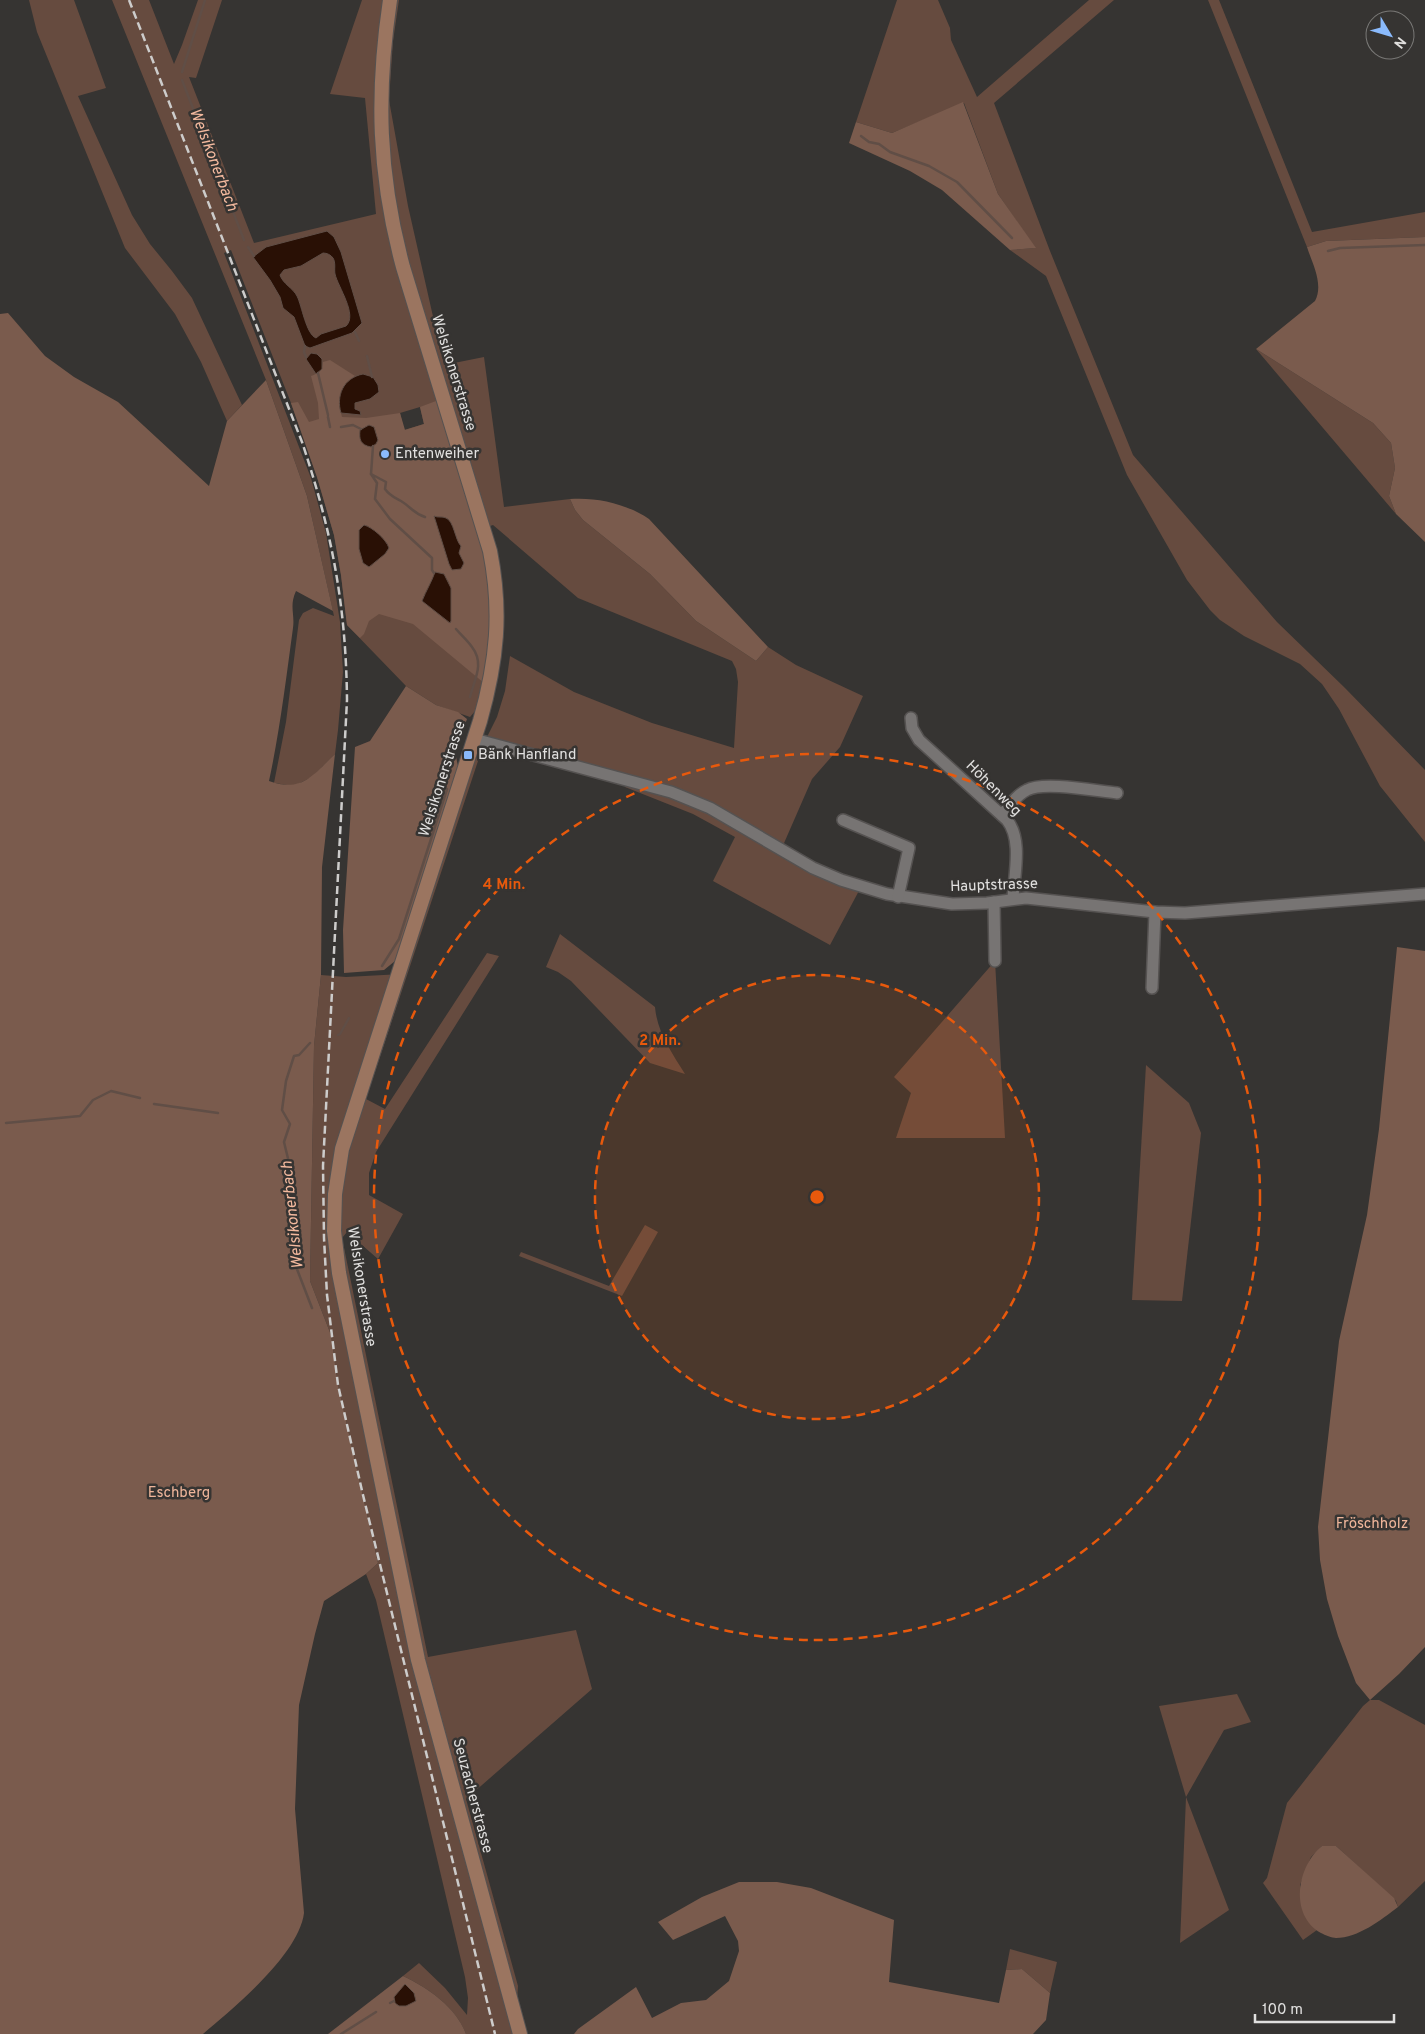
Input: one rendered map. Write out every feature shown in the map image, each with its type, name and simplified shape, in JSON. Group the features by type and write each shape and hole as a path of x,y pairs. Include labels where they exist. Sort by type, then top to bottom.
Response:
{"main road":[{"name":"Welsikonerstrasse","path":"390,0 384,43 380,100 382,158 390,210 403,266 484,528 494,571 497,620 494,663 488,692 348,1128 337,1172 334,1231 339,1273 398,1565"},
{"name":"Seuzacherstrasse","path":"398,1565 418,1660 520,2034"}],"street":[{"name":"Höhenweg","path":"911,718 912,728 918,740 1010,824 1015,838 1013,899"},
{"name":"Hauptstrasse","path":"474,739 671,792 710,808 813,868 861,887 898,897 952,904 1013,899 1043,899 1155,912 1217,911 1425,894"},
{"path":"1002,816 1018,797 1033,787 1046,786 1117,793"},
{"path":"843,820 909,848 898,897"},
{"path":"994,902 995,961"},
{"path":"1152,988 1155,912"}],"shaded area":[{"path":"29,0 74,0 106,88 78,96 132,215 150,244 192,298 242,405 227,421 201,362 175,314 125,248 37,32"},
{"path":"112,0 149,0 174,64 198,0 222,0 196,78 189,77 254,243 376,214 365,98 330,94 362,0 399,0 393,41 389,100 408,206 444,365 484,357 504,507 570,499 575,510 583,520 650,574 696,621 756,661 768,647 796,665 863,696 840,747 812,779 781,850 861,887 830,945 713,881 735,837 693,814 625,787 627,780 490,752 480,755 366,1099 385,1109 487,953 499,956 376,1152 369,1173 369,1195 403,1214 378,1259 347,1232 342,1238 428,1657 576,1630 592,1689 466,1799 518,1986 516,2018 520,2034 466,2034 455,2015 440,1999 422,1986 403,1976 419,1963 445,1988 467,2015 468,1998 465,1977 376,1600 366,1574 378,1563 338,1385 331,1335 310,1281 314,1046 321,975 346,977 402,974 473,765 497,717 505,691 510,656 574,692 652,723 734,748 738,682 736,669 732,661 578,598 493,525 484,528 492,628 476,710 470,717 436,705 406,686 347,625 334,535 317,477 291,403 231,250 224,253 311,478 326,533 340,622 343,672 335,754 312,777 294,786 274,783 286,722 299,620 303,613 313,608 334,616 307,496 266,380","holes":["420,407 424,424 404,430 400,413"]},
{"path":"897,0 938,0 950,28 951,40 977,97 1089,0 1114,0 994,103 1050,251 1133,455 1277,622 1425,770 1425,842 1380,786 1339,709 1322,684 1300,664 1244,636 1220,620 1187,580 1127,475 1046,276 1010,250 1035,248 998,194 964,103 892,133 856,122"},
{"path":"1208,0 1219,0 1312,232 1425,212 1425,237 1326,241 1307,247"},
{"path":"327,231 334,237 341,252 362,323 352,333 310,348 305,346 294,317 283,308 280,297 270,280 253,257 266,247","holes":["323,253 330,255 334,260 335,274 350,315 346,326 321,334 316,338 307,326 297,296 280,275 284,270 301,266"]},
{"path":"1256,349 1373,423 1391,443 1395,468 1389,496 1396,514"},
{"path":"311,353 317,354 322,359 322,369 316,374 306,359"},
{"path":"363,374 373,377 378,385 379,392 370,399 355,403 355,409 360,411 361,415 341,413 340,394 350,379"},
{"path":"369,425 374,427 378,440 371,447 362,443 360,436 360,430"},
{"path":"434,516 446,518 451,523 461,546 459,553 464,563 461,569 452,570"},
{"path":"364,525 378,534 389,548 385,554 369,567 363,563 359,549 359,530"},
{"path":"435,572 444,574 451,588 450,623 422,601"},
{"path":"560,934 655,1007 662,1034 685,1074 650,1063 571,981 558,972 546,967"},
{"path":"995,961 1005,1138 896,1138 911,1093 894,1077"},
{"path":"1146,1065 1189,1103 1201,1133 1182,1301 1132,1300"},
{"path":"645,1225 658,1232 622,1296 519,1256 521,1252 609,1286"},
{"path":"1237,1694 1251,1722 1224,1730 1186,1797 1159,1706"},
{"path":"1370,1700 1379,1700 1425,1725 1425,1881 1398,1907 1396,1901 1336,1846 1322,1846 1311,1857 1300,1885 1311,1924 1317,1930 1303,1940 1263,1883 1267,1878 1287,1803 1363,1706"},
{"path":"1186,1797 1229,1910 1180,1943"},
{"path":"1010,1949 1057,1962 1050,1993 1022,1969 1006,1970"},
{"path":"405,1984 414,1993 416,2001 406,2006 399,2006 395,2003 394,1997"}],"green space":[{"path":"963,102 998,194 1036,248 1010,250 942,190 910,171 849,143 856,122 892,133"},
{"path":"1425,237 1425,542 1396,514 1389,496 1395,468 1391,443 1373,423 1256,349 1315,301 1318,281 1307,247 1326,241"},
{"name":"Eschberg","path":"8,313 45,356 74,377 118,402 209,486 227,421 266,380 307,496 333,611 296,591 293,601 293,628 285,685 269,781 290,785 299,783 313,775 335,754 322,867 321,975 314,1046 310,1281 331,1335 338,1385 378,1563 366,1574 324,1601 299,1705 295,1809 304,1913 299,1929 290,1946 263,1979 203,2034 0,2034 0,314"},
{"name":"Entenweiher","path":"330,360 355,376 346,385 341,394 342,417 366,418 400,413 405,430 424,424 420,407 444,398 484,528 492,628 484,683 413,624 379,614 369,621 364,634 360,638 347,625 334,535 317,477 291,403 298,402 309,422 319,419 318,403 311,376 320,371 323,362","holes":["369,425 375,429 378,440 376,444 371,447 360,440 360,430","434,516 444,517 456,542 460,544 459,553 464,563 461,569 451,569","364,525 368,526 388,544 387,552 371,566 360,528","435,572 444,575 449,582 451,595 451,621 449,623 422,601"]},
{"path":"570,499 601,500 631,509 649,519 768,647 756,661 696,621 650,574 583,520 575,510"},
{"path":"406,686 436,705 458,712 467,719 455,752 458,766 395,961 384,970 344,973 343,930 355,747 370,741"},
{"name":"Fröschholz","path":"1397,947 1425,951 1425,1647 1370,1700 1356,1683 1338,1636 1327,1599 1320,1560 1318,1527 1339,1341 1367,1215 1379,1129"},
{"path":"1322,1846 1336,1846 1394,1898 1398,1907 1361,1932 1344,1937 1328,1936 1311,1925 1304,1915 1300,1890 1307,1866 1313,1855"},
{"path":"739,1882 777,1882 811,1888 894,1920 889,1982 999,2003 1006,1970 1022,1969 1050,1993 1046,2020 1033,2034 574,2034 578,2029 636,1987 652,2018 681,2003 706,2000 729,1981 739,1951 738,1941 725,1916 673,1940 658,1922 702,1897"},
{"path":"403,1976 422,1986 440,1999 455,2015 466,2034 328,2034"}],"waterway":[{"name":"Welsikonerbach","path":"182,72 205,0"},
{"name":"Welsikonerbach","path":"182,80 244,240"},
{"path":"861,136 869,142 879,144 890,152 929,166 957,182 1012,238"},
{"path":"1328,251 1340,248 1425,245"},
{"name":"Welsikonerbach","path":"248,247 254,256"},
{"path":"355,332 359,341"},
{"name":"Welsikonerbach","path":"305,346 304,352 306,357"},
{"path":"367,356 372,377"},
{"name":"Welsikonerbach","path":"318,373 328,415"},
{"name":"Welsikonerbach","path":"328,417 330,427"},
{"name":"Welsikonerbach","path":"341,427 353,425 361,429"},
{"name":"Welsikonerbach","path":"373,446 371,474 377,483 375,499 390,519 432,558 432,570 434,573"},
{"path":"371,474 386,482 385,489 390,495 425,517"},
{"name":"Welsikonerbach","path":"456,629 472,647 478,660 477,672 470,697"},
{"name":"Welsikonerbach","path":"382,966 399,939 447,789"},
{"name":"Welsikonerbach","path":"338,1035 349,1018"},
{"name":"Welsikonerbach","path":"310,1043 299,1055 294,1056 286,1081 282,1110 290,1124 284,1142 291,1171 295,1264 312,1308"},
{"path":"6,1123 80,1116 93,1100 111,1091 140,1098"},
{"path":"154,1104 218,1113"},
{"path":"390,2003 394,2001"},
{"path":"341,2034 376,2012"}],"railway":[{"path":"129,0 302,442 322,507 335,569 344,632 347,700 323,1166 327,1295 338,1385 363,1495 495,2034"}],"place":[{"name":"Entenweiher","path":"385,454"},
{"name":"Bänk Hanfland","path":"468,755"}]}
